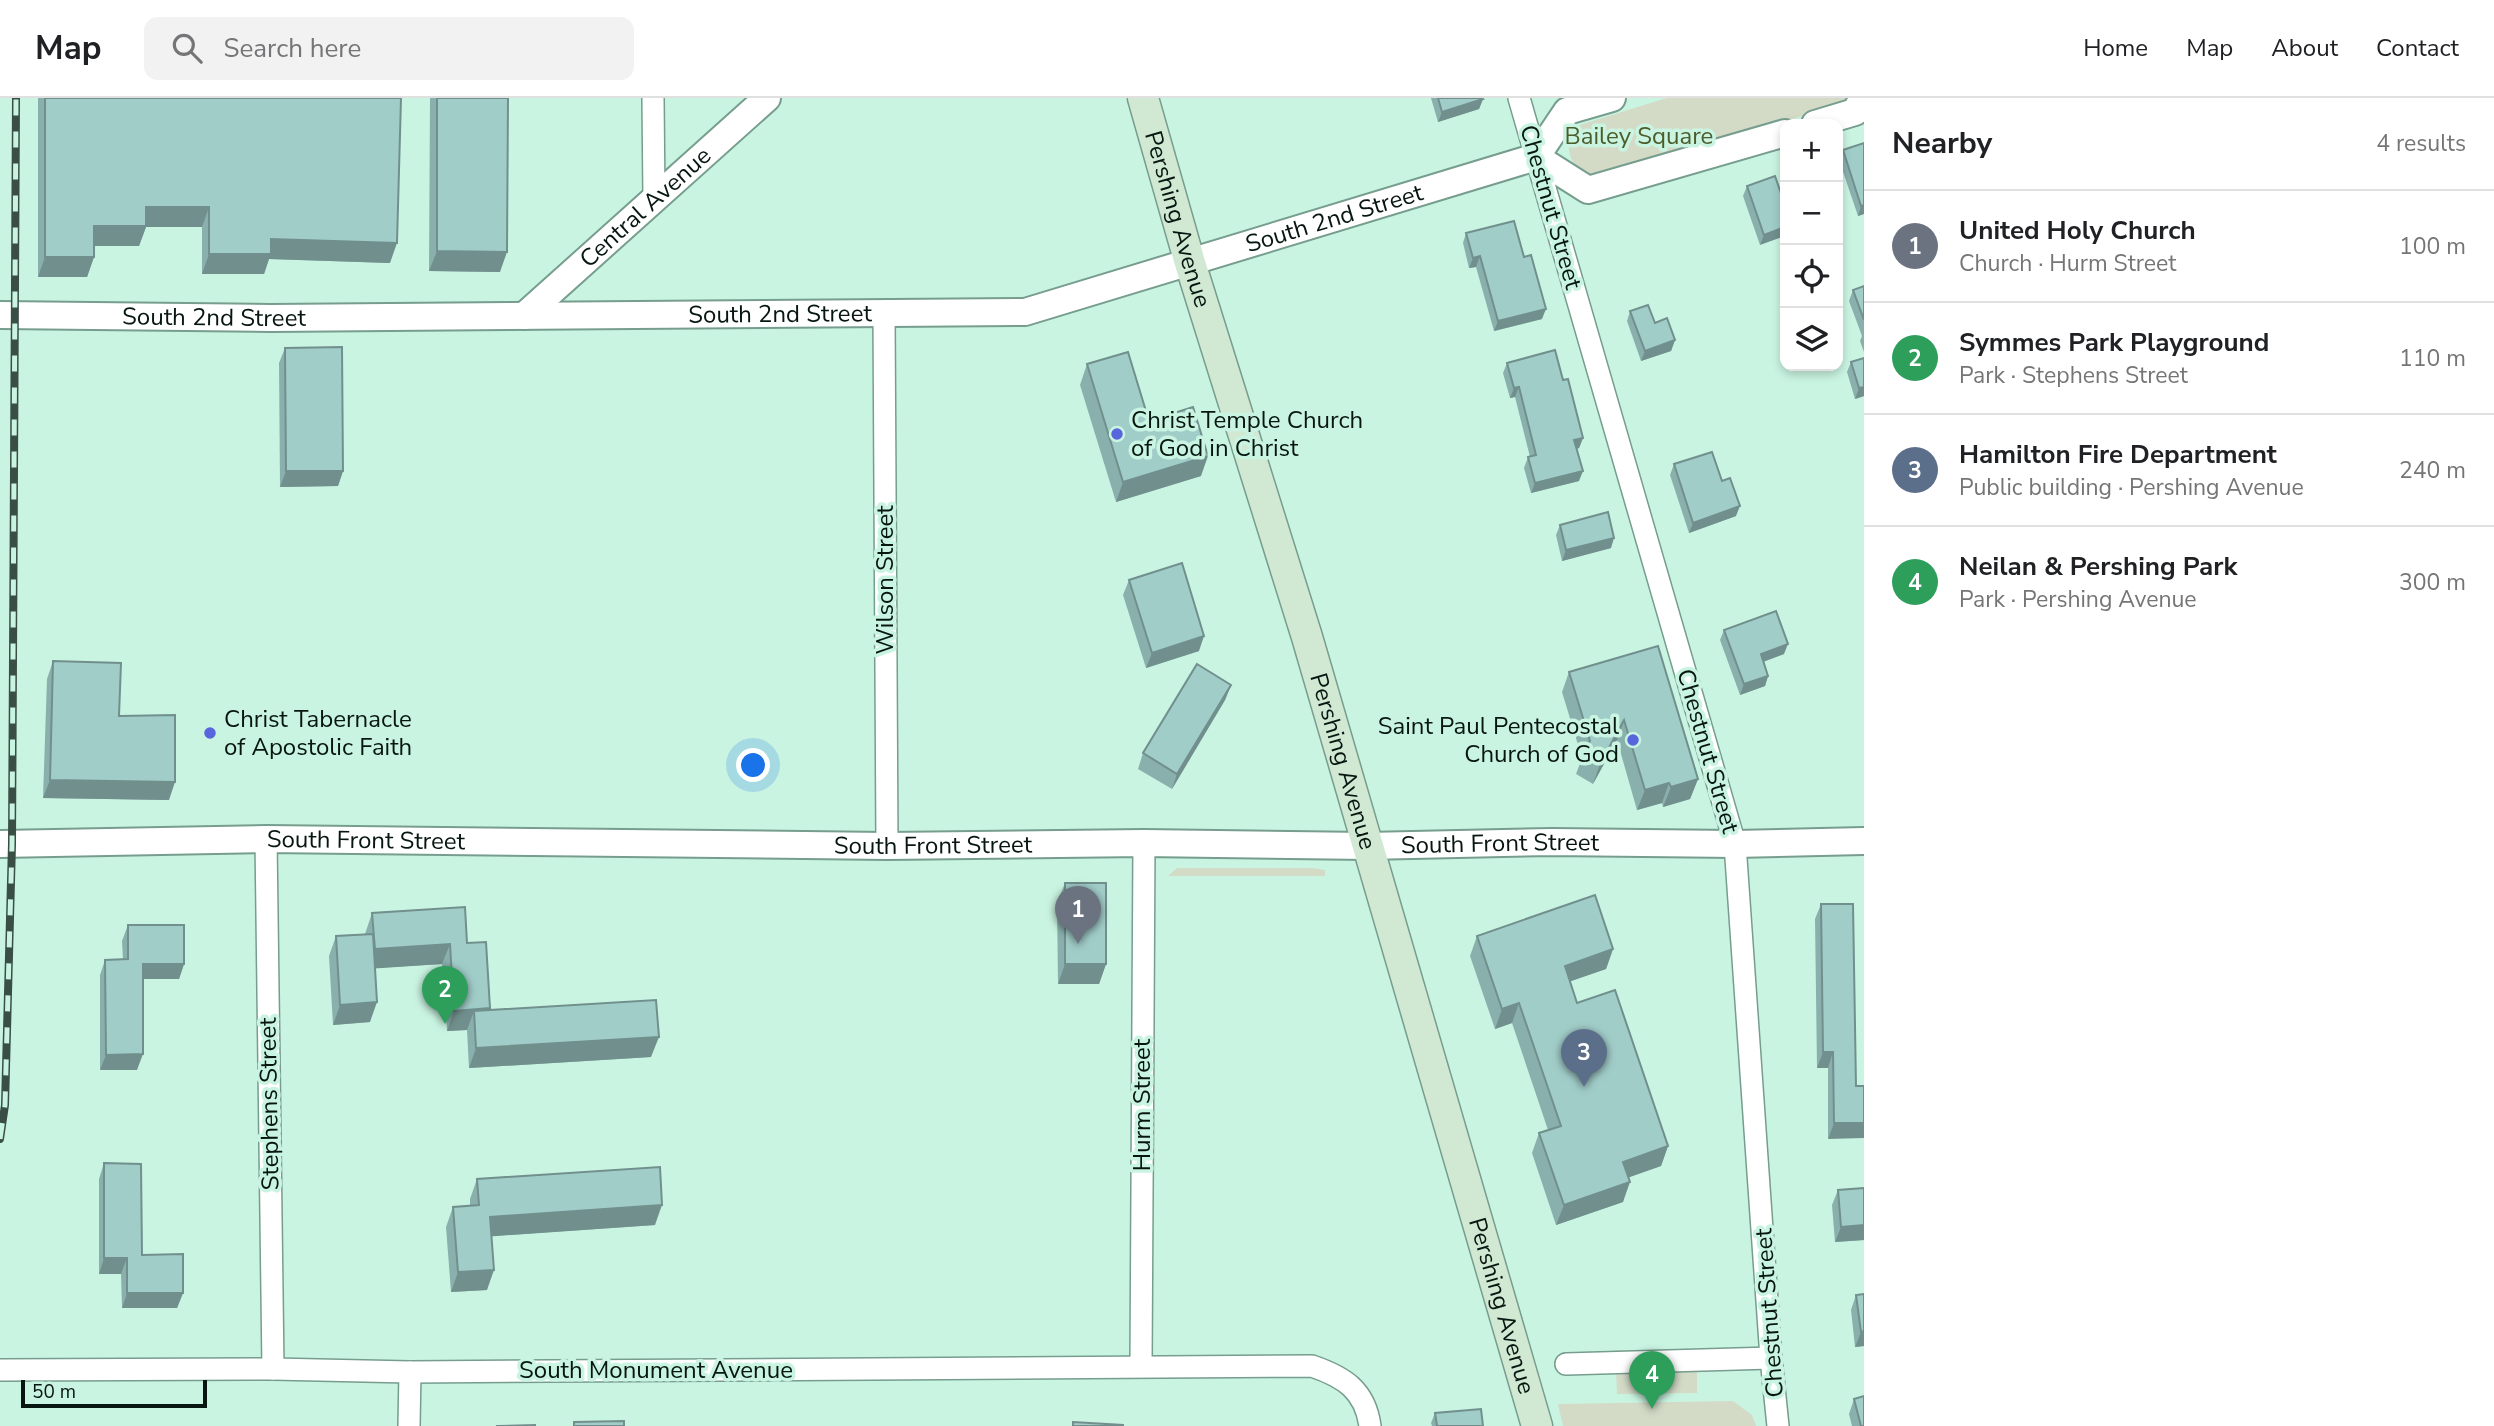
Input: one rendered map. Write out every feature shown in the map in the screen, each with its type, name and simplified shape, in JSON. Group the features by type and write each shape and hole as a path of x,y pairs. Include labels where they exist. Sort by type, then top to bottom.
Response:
{"main road":[{"name":"Pershing Avenue","path":"1143,98 1190,263 1307,637 1537,1426"}],"street":[{"path":"653,98 654,199"},
{"name":"Central Avenue","path":"524,316 766,98"},
{"name":"Chestnut Street","path":"1519,98 1735,844 1778,1426"},
{"path":"1612,98 1567,111 1536,157 1588,190 1780,134"},
{"path":"1833,119 1855,113 1863,98"},
{"name":"South 2nd Street","path":"0,314 270,318 1025,312 1536,157"},
{"name":"Wilson Street","path":"884,313 887,846"},
{"name":"South Front Street","path":"0,844 266,839 887,846 1367,846 1552,842 1735,844 1864,841"},
{"name":"Stephens Street","path":"266,839 273,1369"},
{"name":"Hurm Street","path":"1141,1366 1144,844"},
{"path":"1566,1364 1771,1359"},
{"name":"South Monument Avenue","path":"0,1370 273,1369 410,1372 1312,1366 1338,1375 1356,1392 1368,1410 1370,1426"},
{"path":"409,1426 410,1372"}],"green space":[{"name":"Bailey Square","path":"1667,98 1846,98 1844,103 1792,119 1780,119 1780,123 1590,181 1573,163 1569,151 1573,127"},
{"path":"1177,868 1313,868 1325,870 1325,876 1168,876"},
{"path":"1615,1350 1697,1350 1697,1393 1617,1394"},
{"path":"1733,1401 1752,1415 1756,1426 1563,1426 1558,1404"}],"building":[{"path":"45,98 401,98 397,243 271,239 271,254 209,254 209,207 146,207 146,226 94,226 94,257 45,257"},
{"path":"437,98 508,98 507,252 437,251"},
{"path":"1438,98 1482,98 1483,99 1442,112"},
{"path":"1864,143 1864,205 1861,206 1843,150"},
{"path":"1775,176 1780,190 1780,229 1764,235 1747,186"},
{"path":"1514,221 1524,257 1531,255 1546,309 1498,321 1480,256 1473,258 1466,233"},
{"path":"1864,286 1864,320 1853,290"},
{"path":"1648,305 1655,323 1667,318 1675,340 1645,351 1630,311"},
{"path":"342,347 343,471 286,471 285,348"},
{"path":"1555,350 1563,380 1568,379 1583,438 1574,440 1583,471 1535,483 1528,457 1536,455 1519,387 1514,388 1507,363"},
{"name":"Christ Temple Church of God in Christ","path":"1128,352 1149,421 1193,407 1208,456 1123,482 1087,364"},
{"path":"1864,358 1864,387 1859,388 1851,362"},
{"path":"1712,452 1722,481 1730,478 1740,506 1693,523 1674,464"},
{"path":"1608,512 1614,538 1566,550 1560,525"},
{"path":"1182,563 1204,636 1152,653 1129,580"},
{"path":"1776,611 1788,644 1761,654 1768,676 1744,684 1724,630"},
{"name":"Saint Paul Pentecostal Church of God","path":"1658,646 1698,779 1671,787 1669,783 1645,790 1624,720 1600,764 1583,754 1590,741 1569,672"},
{"path":"53,661 121,663 119,716 175,715 175,782 50,780"},
{"path":"1197,664 1231,685 1177,774 1143,753"},
{"path":"1065,883 1106,883 1106,964 1065,964"},
{"path":"1595,895 1613,949 1565,966 1577,1003 1615,990 1668,1146 1623,1162 1630,1182 1564,1205 1539,1133 1561,1126 1519,1003 1502,1009 1477,936"},
{"path":"1821,904 1853,904 1856,1086 1864,1086 1864,1123 1834,1123 1833,1052 1823,1052"},
{"path":"465,907 467,943 486,942 490,1008 454,1011 450,944 375,949 372,913"},
{"path":"128,925 184,925 184,964 143,964 143,1054 106,1055 105,960 128,959"},
{"path":"373,934 377,1002 340,1005 336,936"},
{"path":"656,1000 659,1037 476,1048 474,1011"},
{"path":"104,1163 141,1164 142,1255 183,1254 183,1293 127,1293 127,1258 104,1258"},
{"path":"660,1167 662,1205 490,1217 494,1270 458,1272 453,1207 479,1205 477,1179"},
{"path":"1864,1188 1864,1225 1841,1227 1838,1190"},
{"path":"1864,1294 1864,1331 1861,1332 1856,1295"},
{"path":"1864,1396 1864,1426 1861,1426 1854,1399"},
{"path":"1481,1409 1483,1426 1437,1426 1435,1413"},
{"path":"624,1421 624,1426 574,1426 574,1422"},
{"path":"1073,1422 1123,1425 1123,1426 1073,1426"}],"railway":[{"path":"0,1139 5,1105 12,844 16,98"}],"place":[{"name":"Christ Temple Church of God in Christ","path":"1117,434"},
{"name":"Christ Tabernacle of Apostolic Faith","path":"210,733"},
{"name":"Saint Paul Pentecostal Church of God","path":"1633,740"},
{"name":"United Holy Church","path":"1078,944"},
{"name":"Symmes Park Playground","path":"445,1024"},
{"name":"Hamilton Fire Department","path":"1584,1087"},
{"name":"Neilan & Pershing Park","path":"1652,1409"}]}
